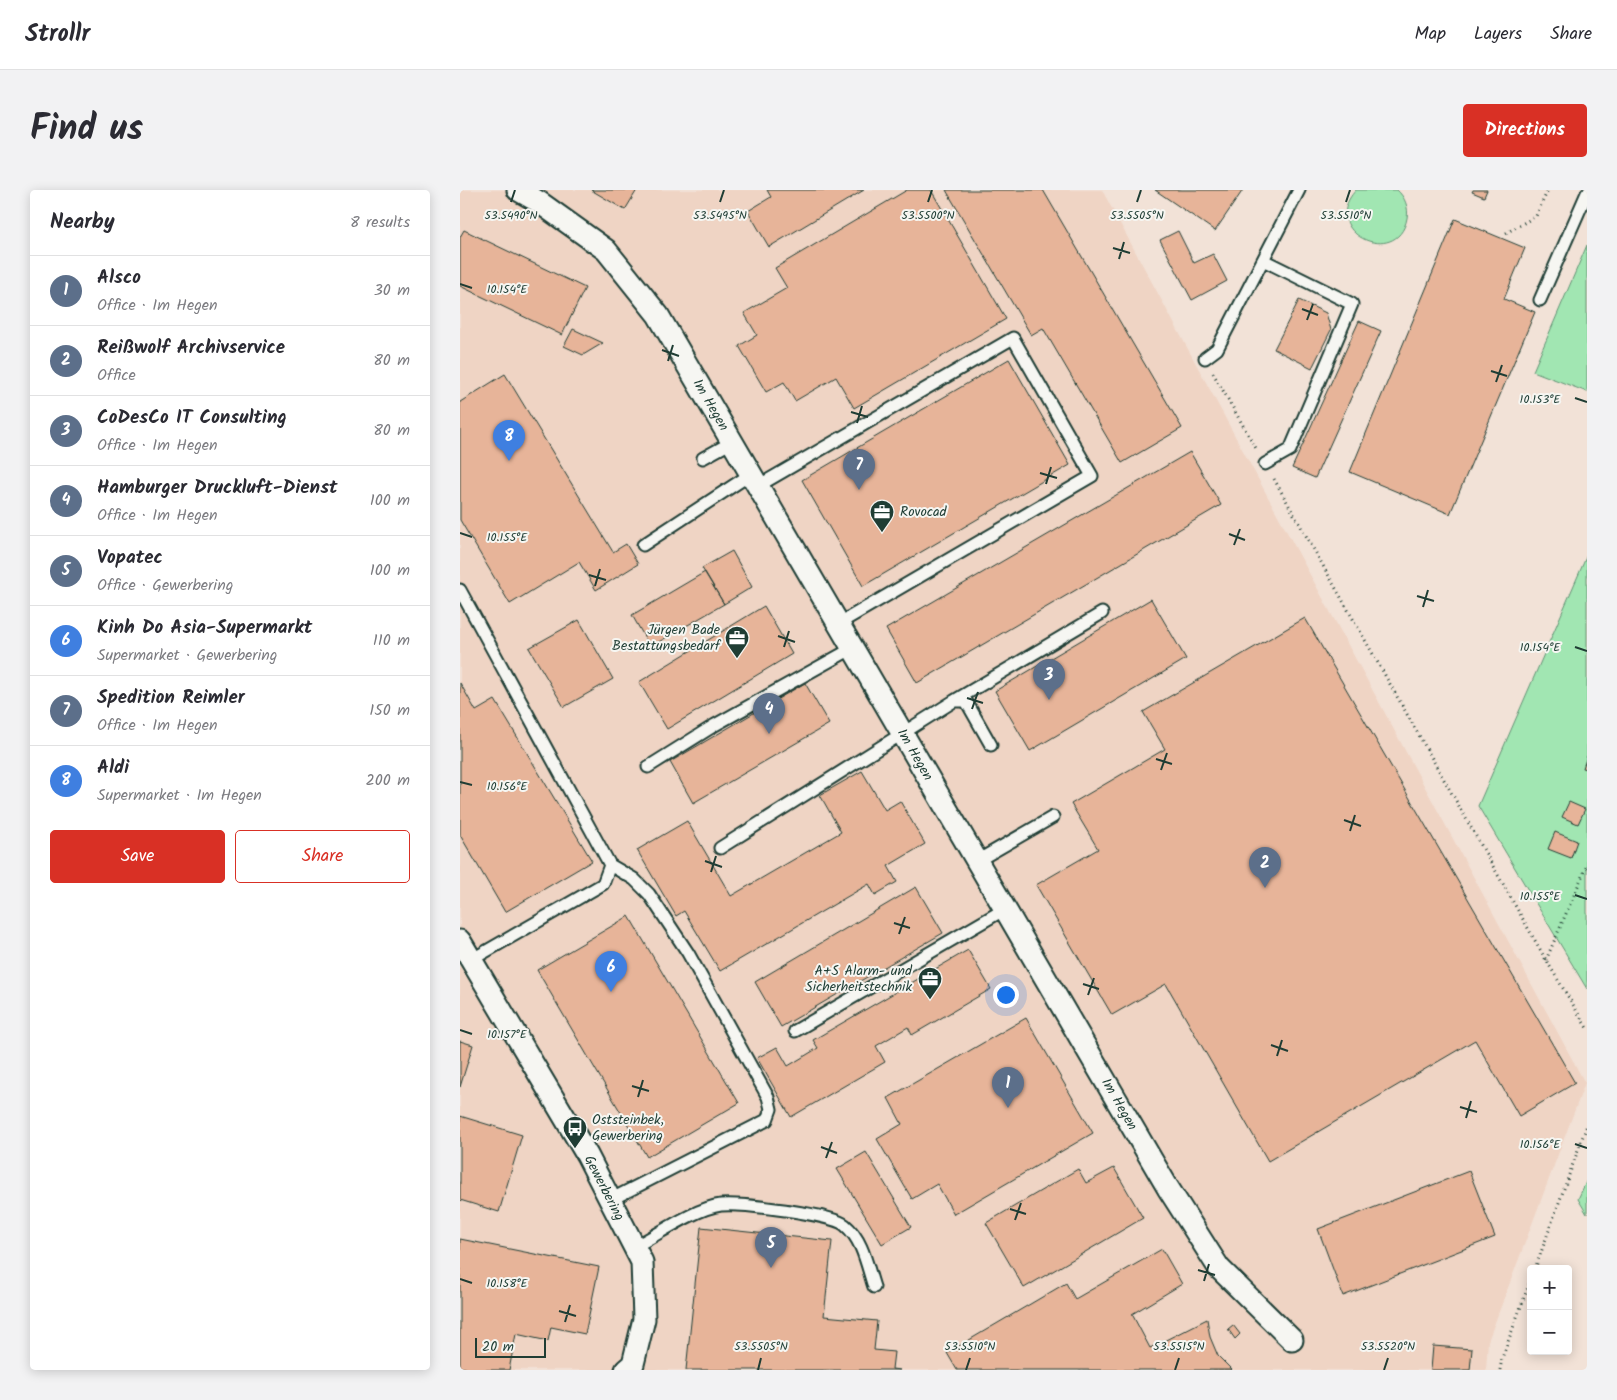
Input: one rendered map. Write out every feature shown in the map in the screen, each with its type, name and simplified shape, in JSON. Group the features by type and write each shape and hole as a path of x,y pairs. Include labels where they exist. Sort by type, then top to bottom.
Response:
{"street":[{"name":"Im Hegen","path":"518,190 546,207 606,250 658,314 1168,1188 1219,1268 1292,1340"},
{"name":"Gewerbering","path":"460,941 584,1150 642,1262 644,1320 633,1364 626,1370"}],"lane":[{"path":"1205,358 1217,349 1299,190"},
{"path":"1540,300 1587,193"},
{"path":"1263,260 1352,304 1290,450 1265,464"},
{"path":"642,545 754,480 1013,338 1092,476 838,624"},
{"path":"703,458 732,442"},
{"path":"460,590 610,865 634,879 654,901 688,953 768,1096 770,1109 767,1120 610,1200"},
{"path":"720,848 902,732 1102,613"},
{"path":"648,767 715,725 853,648"},
{"path":"954,701 966,701 991,745"},
{"path":"977,862 1053,816"},
{"path":"471,960 603,884 610,865"},
{"path":"795,1031 1005,909"},
{"path":"634,1247 704,1210 721,1205 755,1206 803,1213 844,1224 859,1242 874,1287"}],"path":[{"path":"1506,233 1536,216 1548,190"},
{"path":"1205,358 1546,960 1587,1028"},
{"path":"1546,960 1587,865"},
{"path":"1535,1265 1587,1125"},
{"path":"1500,1370 1502,1358 1527,1290"}],"shaded area":[{"path":"460,190 1102,190 1585,1083 1488,1341 1486,1370 460,1370"}],"green space":[{"path":"1356,190 1397,190 1407,207 1407,218 1401,233 1390,241 1377,243 1364,239 1353,231 1346,219 1347,205"},
{"path":"1587,245 1587,392 1533,371"},
{"path":"1587,555 1587,989 1478,806"},
{"path":"1587,1180 1587,1214 1578,1199"}],"building":[{"path":"591,190 637,190 625,210"},
{"path":"767,190 864,190 769,247 748,211 771,197"},
{"path":"907,190 931,190 1006,319 854,408 836,377 795,401 784,382 766,392 739,346 757,335 744,313 787,288 775,268"},
{"path":"946,190 1043,190 1182,428 1122,463 1043,328 1031,335"},
{"path":"1155,190 1243,190 1215,231"},
{"path":"1473,190 1487,190 1484,197 1472,192"},
{"path":"1455,219 1525,248 1504,299 1535,312 1450,514 1350,472"},
{"path":"464,230 585,288 562,335 460,286 460,237"},
{"path":"1178,231 1194,263 1213,254 1227,281 1192,300 1160,240"},
{"path":"1299,300 1326,313 1331,330 1312,368 1274,349"},
{"path":"1359,321 1381,331 1315,478 1292,468"},
{"path":"573,329 603,343 583,355 564,346"},
{"path":"1009,359 1070,465 863,586 802,480"},
{"path":"505,374 613,552 626,544 638,564 596,590 579,562 510,604 460,520 460,402"},
{"path":"1190,452 1221,505 917,683 886,629"},
{"path":"732,551 752,587 724,604 702,568"},
{"path":"705,572 724,604 650,647 632,615"},
{"path":"1151,599 1186,659 1030,751 995,691"},
{"path":"764,606 792,654 667,729 639,682"},
{"path":"1305,618 1575,1083 1519,1116 1475,1040 1268,1161 1166,984 1112,1015 1036,885 1098,849 1071,804 1165,749 1143,712"},
{"path":"579,620 613,679 564,707 529,648"},
{"path":"460,683 476,711 495,700 592,861 505,912 460,835"},
{"path":"805,683 829,724 693,803 670,762"},
{"path":"1587,756 1587,769 1583,768"},
{"path":"862,771 885,810 900,801 925,844 888,866 897,882 875,895 869,884 720,971 684,911 676,916 637,850 687,821 731,896 841,832 820,795"},
{"path":"1569,802 1585,809 1578,824 1562,817"},
{"path":"1555,832 1577,841 1571,858 1548,849"},
{"path":"916,887 943,933 781,1027 755,982"},
{"path":"629,916 739,1103 647,1157 537,970"},
{"path":"968,950 991,989 912,1035 908,1027 876,1046 885,1062 791,1117 757,1058 777,1047 788,1066 818,1048 813,1040"},
{"path":"1026,1018 1093,1133 954,1214 937,1184 912,1199 877,1139 902,1124 888,1098"},
{"path":"460,1041 473,1045 460,1087"},
{"path":"460,1116 522,1135 499,1212 460,1200"},
{"path":"866,1152 911,1227 882,1244 837,1169"},
{"path":"1114,1168 1143,1218 1024,1288 986,1223 1078,1169 1086,1183"},
{"path":"1469,1171 1495,1237 1343,1296 1318,1229"},
{"path":"701,1227 832,1241 824,1316 877,1321 874,1350 894,1352 892,1369 900,1370 686,1370"},
{"path":"460,1239 599,1267 585,1334 551,1327 548,1341 516,1334 509,1370 474,1370 460,1367"},
{"path":"1162,1249 1182,1284 1132,1314 1150,1348 1207,1319 1210,1337 1218,1356 1232,1370 957,1370 947,1353 1066,1283 1075,1299"},
{"path":"1233,1325 1240,1334 1235,1339 1228,1329"},
{"path":"1433,1346 1472,1349 1470,1370 1431,1370"}],"place":[{"name":"Aldi","path":"509,461"},
{"name":"Spedition Reimler","path":"859,490"},
{"name":"Rovocad","path":"882,533"},
{"name":"Jürgen Bade Bestattungsbedarf","path":"737,659"},
{"name":"CoDesCo IT Consulting","path":"1049,700"},
{"name":"Hamburger Druckluft-Dienst","path":"769,734"},
{"name":"Reißwolf Archivservice","path":"1265,888"},
{"name":"Kinh Do Asia-Supermarkt","path":"611,992"},
{"name":"A+S Alarm- und Sicherheitstechnik","path":"930,1000"},
{"name":"Alsco","path":"1008,1108"},
{"name":"Oststeinbek, Gewerbering","path":"575,1149"},
{"name":"Vopatec","path":"771,1268"}]}
